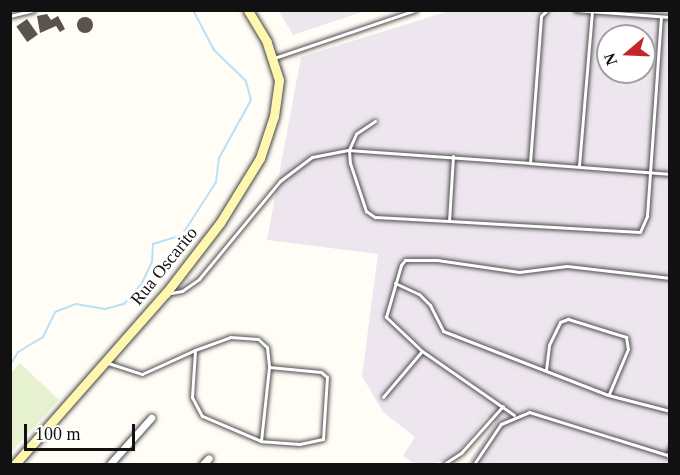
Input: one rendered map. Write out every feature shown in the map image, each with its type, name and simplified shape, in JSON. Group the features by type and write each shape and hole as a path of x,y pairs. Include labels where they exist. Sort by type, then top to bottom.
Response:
{"main road":[{"name":"Rua Oscarito","path":"15,465 166,293 220,223 260,158 278,100 279,80 274,58 249,10"}],"street":[{"path":"110,465 152,418"},
{"path":"203,465 209,458"}],"lane":[{"path":"10,16 34,10"},
{"path":"274,58 416,10"},
{"path":"530,163 542,16 547,10"},
{"path":"575,10 669,17"},
{"path":"579,166 592,12"},
{"path":"375,122 356,134 350,150 350,163 369,215 635,234 642,230 647,216 661,16"},
{"path":"166,293 182,291 199,279 280,181 312,157 350,150 669,174"},
{"path":"449,221 453,156"},
{"path":"514,415 422,351 386,320 402,262 415,258 519,272 567,266 669,278"},
{"path":"395,283 419,294 443,331 608,395 669,411"},
{"path":"546,370 549,345 560,322 568,320 626,337 628,349 608,395"},
{"path":"106,362 142,374 230,337 258,339 267,347 269,367 261,441"},
{"path":"195,350 192,397 196,411 261,441 315,442 324,435 329,382 325,374 269,367"},
{"path":"383,397 422,351"},
{"path":"444,465 461,453 502,406"},
{"path":"474,465 501,424 514,415 538,413 669,456 669,447"}],"shaded area":[{"path":"279,11 365,11 293,35"},
{"path":"449,11 669,11 669,464 467,464 496,422 487,416 455,456 433,464 415,464 403,456 415,437 383,412 362,376 378,254 267,240 301,57"}],"green space":[{"path":"20,363 59,400 11,452 11,373"}],"building":[{"path":"47,14 51,20 58,16 65,29 60,32 56,26 40,33 37,16"},
{"path":"82,17 88,17 93,25 91,31 82,33 77,28 77,22"},
{"path":"27,19 38,35 27,42 16,26"}],"waterway":[{"path":"10,365 18,352 43,337 55,312 76,304 105,309 124,304 142,283 152,262 153,244 182,235 216,182 219,158 251,100 246,81 214,50 193,10"}]}
